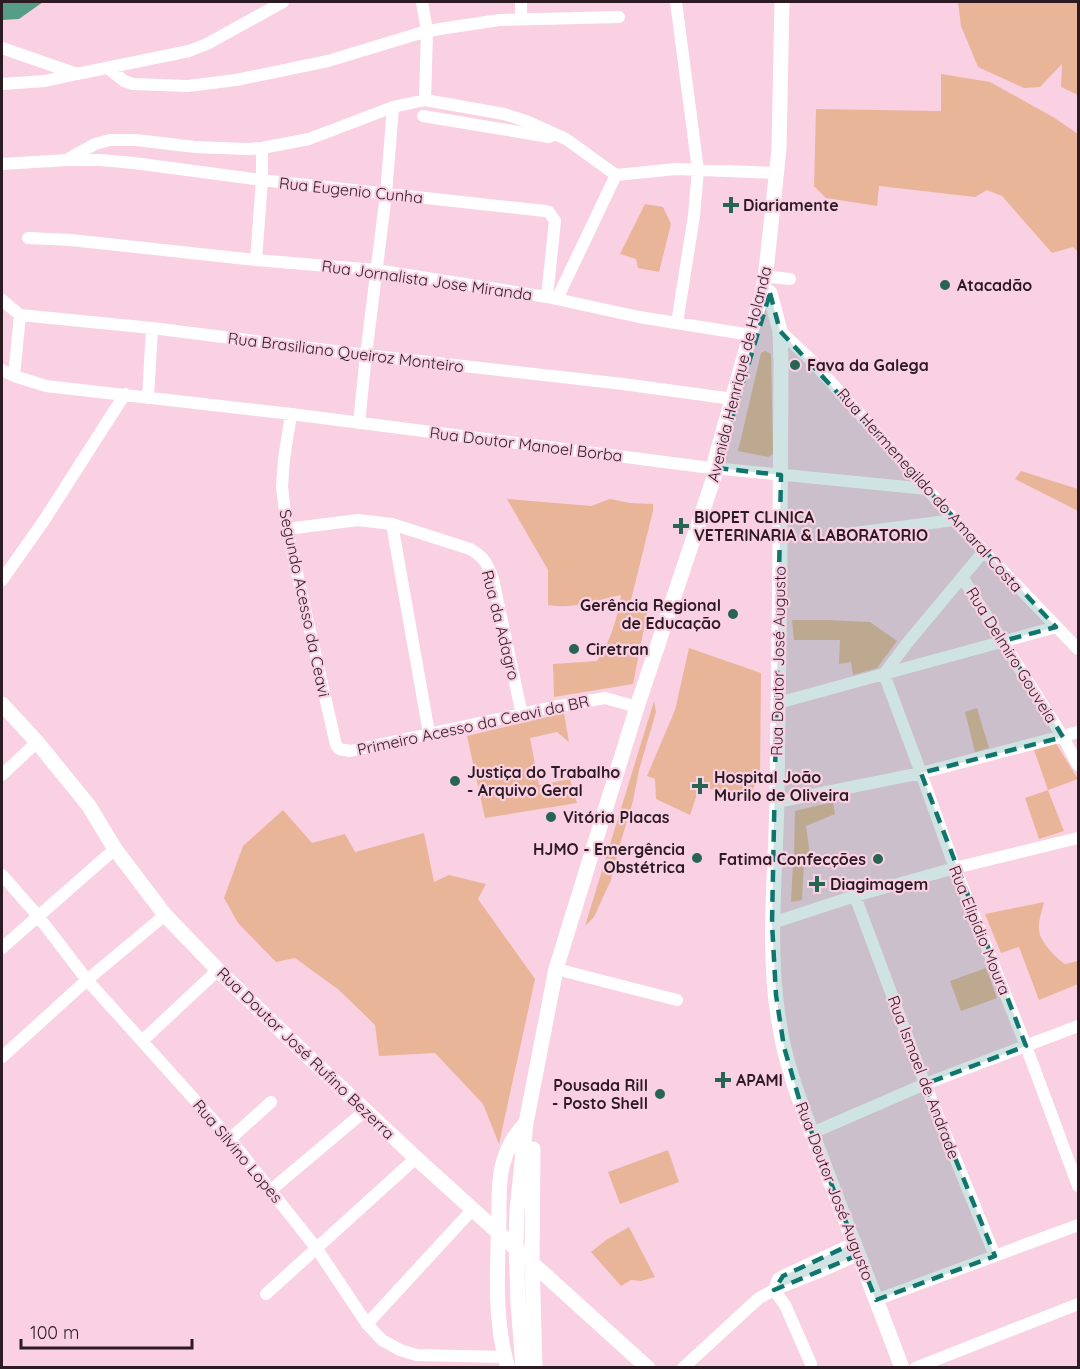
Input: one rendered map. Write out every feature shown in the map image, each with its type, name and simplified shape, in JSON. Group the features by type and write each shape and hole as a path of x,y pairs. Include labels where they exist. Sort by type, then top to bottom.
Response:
{"main road":[{"name":"Avenida Henrique de Holanda","path":"523,1368 516,1241 526,1123 556,969 637,707 717,468 715,460 763,290 779,149 782,2"},
{"path":"717,468 722,462 770,293 787,157 790,2"},
{"name":"Rua Doutor José Augusto","path":"770,293 780,331 781,475 777,802 772,923 772,960 779,1026 793,1080 812,1133 902,1368"},
{"name":"Rua Doutor José Rufino Bezerra","path":"2,704 37,742 89,806 115,849 165,915 218,970 416,1158 648,1368"},
{"path":"532,1097 532,1261 535,1368"},
{"path":"506,1362 500,1331 498,1233 500,1188 502,1167 514,1138 526,1123"}],"street":[{"path":"2,84 45,81 189,51 222,36 283,2"},
{"path":"422,2 427,31 425,100"},
{"path":"521,2 521,19"},
{"path":"676,2 698,170 694,216 677,323"},
{"path":"108,68 124,81 133,84 188,86 236,80 328,61 427,31 499,20 619,17"},
{"path":"2,48 77,74"},
{"path":"67,160 95,144 110,140 195,147 262,148 309,140 393,107 425,100 504,114 526,121 566,139 616,175 676,169 777,173"},
{"path":"359,423 386,194 393,107"},
{"path":"423,116 566,139"},
{"path":"256,260 262,148"},
{"name":"Rua Eugenio Cunha","path":"2,164 100,160 549,212 555,221 552,298"},
{"path":"552,298 616,175"},
{"name":"Rua Jornalista Jose Miranda","path":"28,238 71,240 376,270 552,298 639,317 751,335"},
{"path":"773,273 790,275"},
{"path":"2,300 20,315 14,376"},
{"name":"Rua Brasiliano Queiroz Monteiro","path":"20,315 152,328 733,399"},
{"path":"148,398 152,328"},
{"name":"Rua Hermenegildo do Amaral Costa","path":"780,331 805,353 954,520 1078,649"},
{"name":"Rua Doutor Manoel Borba","path":"2,370 46,386 291,414 717,468 927,489"},
{"path":"2,580 43,522 125,394"},
{"name":"Segundo Acesso da Ceavi","path":"291,414 282,487 287,529 336,745 339,749 344,750"},
{"name":"Rua da Adagro","path":"287,529 358,520 392,524 470,549 481,555 493,579 522,715"},
{"path":"847,534 954,520"},
{"path":"392,524 429,733"},
{"path":"884,674 984,551"},
{"name":"Rua Delmiro Gouveia","path":"962,577 1063,736 1078,765"},
{"path":"778,703 1056,627"},
{"name":"Rua Elipídio Moura","path":"884,674 955,868 1026,1046 1078,1186"},
{"name":"Primeiro Acesso da Ceavi da BR","path":"344,750 350,751 605,698 637,707"},
{"path":"777,802 921,773 1078,732"},
{"path":"2,775 37,742"},
{"path":"772,923 855,896 955,868 1078,838"},
{"path":"2,948 115,849"},
{"name":"Rua Silvino Lopes","path":"2,875 38,916 87,980 230,1139 317,1249 367,1324 382,1340 400,1350 416,1355 506,1362"},
{"name":"Rua Ismael de Andrade","path":"855,896 924,1084 995,1256"},
{"path":"2,1057 87,980 165,915"},
{"path":"556,969 677,1000"},
{"path":"142,1041 218,970"},
{"path":"812,1133 924,1084 1078,1026"},
{"path":"230,1139 270,1102"},
{"path":"271,1190 366,1110"},
{"path":"266,1294 416,1158"},
{"path":"367,1324 472,1209"},
{"path":"876,1300 1078,1225"},
{"path":"683,1368 759,1298 774,1290 778,1280 783,1276 856,1249"},
{"path":"774,1290 785,1305 812,1364"},
{"path":"915,1368 1078,1304"}],"highlighted area":[{"path":"770,293 780,331 1056,627 1003,641 1063,737 921,773 1026,1046 925,1084 995,1256 876,1300 858,1255 774,1290 783,1276 854,1243 800,1102 784,1047 776,995 772,923 781,475 717,468"}],"shaded area":[{"path":"2,2 43,2 19,19 2,20"},
{"path":"958,2 1078,2 1078,95 1061,87 1062,64 1040,87 1024,88 978,67 961,26"},
{"path":"941,74 990,82 1053,117 1078,134 1078,252 1073,247 1052,253 1002,196 987,190 975,197 879,186 877,206 826,198 814,186 816,109 941,111"},
{"path":"645,204 663,207 671,224 659,272 638,268 636,259 620,254"},
{"path":"765,351 771,354 773,454 768,457 738,451 761,353"},
{"path":"1021,471 1078,489 1078,511 1015,479"},
{"path":"507,499 591,506 610,499 653,504 629,608 647,613 633,684 554,697 553,664 597,661 613,629 621,595 576,605 548,605 548,570"},
{"path":"792,620 870,622 897,641 877,668 853,675 851,662 839,664 840,640 794,640"},
{"path":"689,648 761,673 760,776 750,794 699,788 690,815 656,799 655,779 647,776 675,710"},
{"path":"654,701 656,712 611,880 594,917 585,926"},
{"path":"977,708 989,748 975,752 965,712"},
{"path":"564,713 569,742 557,732 530,738 539,785 570,779 577,803 485,818 467,736"},
{"path":"1055,742 1078,779 1048,790 1034,750"},
{"path":"1048,790 1064,831 1039,839 1025,798"},
{"path":"833,802 835,814 806,826 810,855 794,858 795,811"},
{"path":"283,810 312,843 345,834 355,852 424,833 434,882 449,875 486,884 478,899 535,979 499,1144 483,1104 435,1053 379,1056 375,1025 339,990 295,958 276,962 238,923 224,898 243,846"},
{"path":"804,861 802,900 791,902 793,864"},
{"path":"1044,902 1039,923 1042,940 1065,964 1078,961 1078,984 1039,1000 1019,947 1001,953 985,914"},
{"path":"986,968 997,998 961,1011 950,981"},
{"path":"668,1150 679,1182 620,1204 608,1172"},
{"path":"629,1227 655,1277 641,1281 631,1280 621,1286 591,1252"}],"place":[{"name":"Diariamente","path":"731,205"},
{"name":"Atacadão","path":"945,285"},
{"name":"Fava da Galega","path":"795,365"},
{"name":"BIOPET CLINICA VETERINARIA & LABORATORIO","path":"681,526"},
{"name":"Gerência Regional de Educação","path":"733,614"},
{"name":"Ciretran","path":"574,649"},
{"name":"Justiça do Trabalho - Arquivo Geral","path":"455,781"},
{"name":"Hospital João Murilo de Oliveira","path":"700,786"},
{"name":"Vitória Placas","path":"551,817"},
{"name":"HJMO - Emergência Obstétrica","path":"697,858"},
{"name":"Fatima Confecções","path":"878,859"},
{"name":"Diagimagem","path":"817,884"},
{"name":"APAMI","path":"723,1080"},
{"name":"Pousada Rill - Posto Shell","path":"660,1094"}]}
